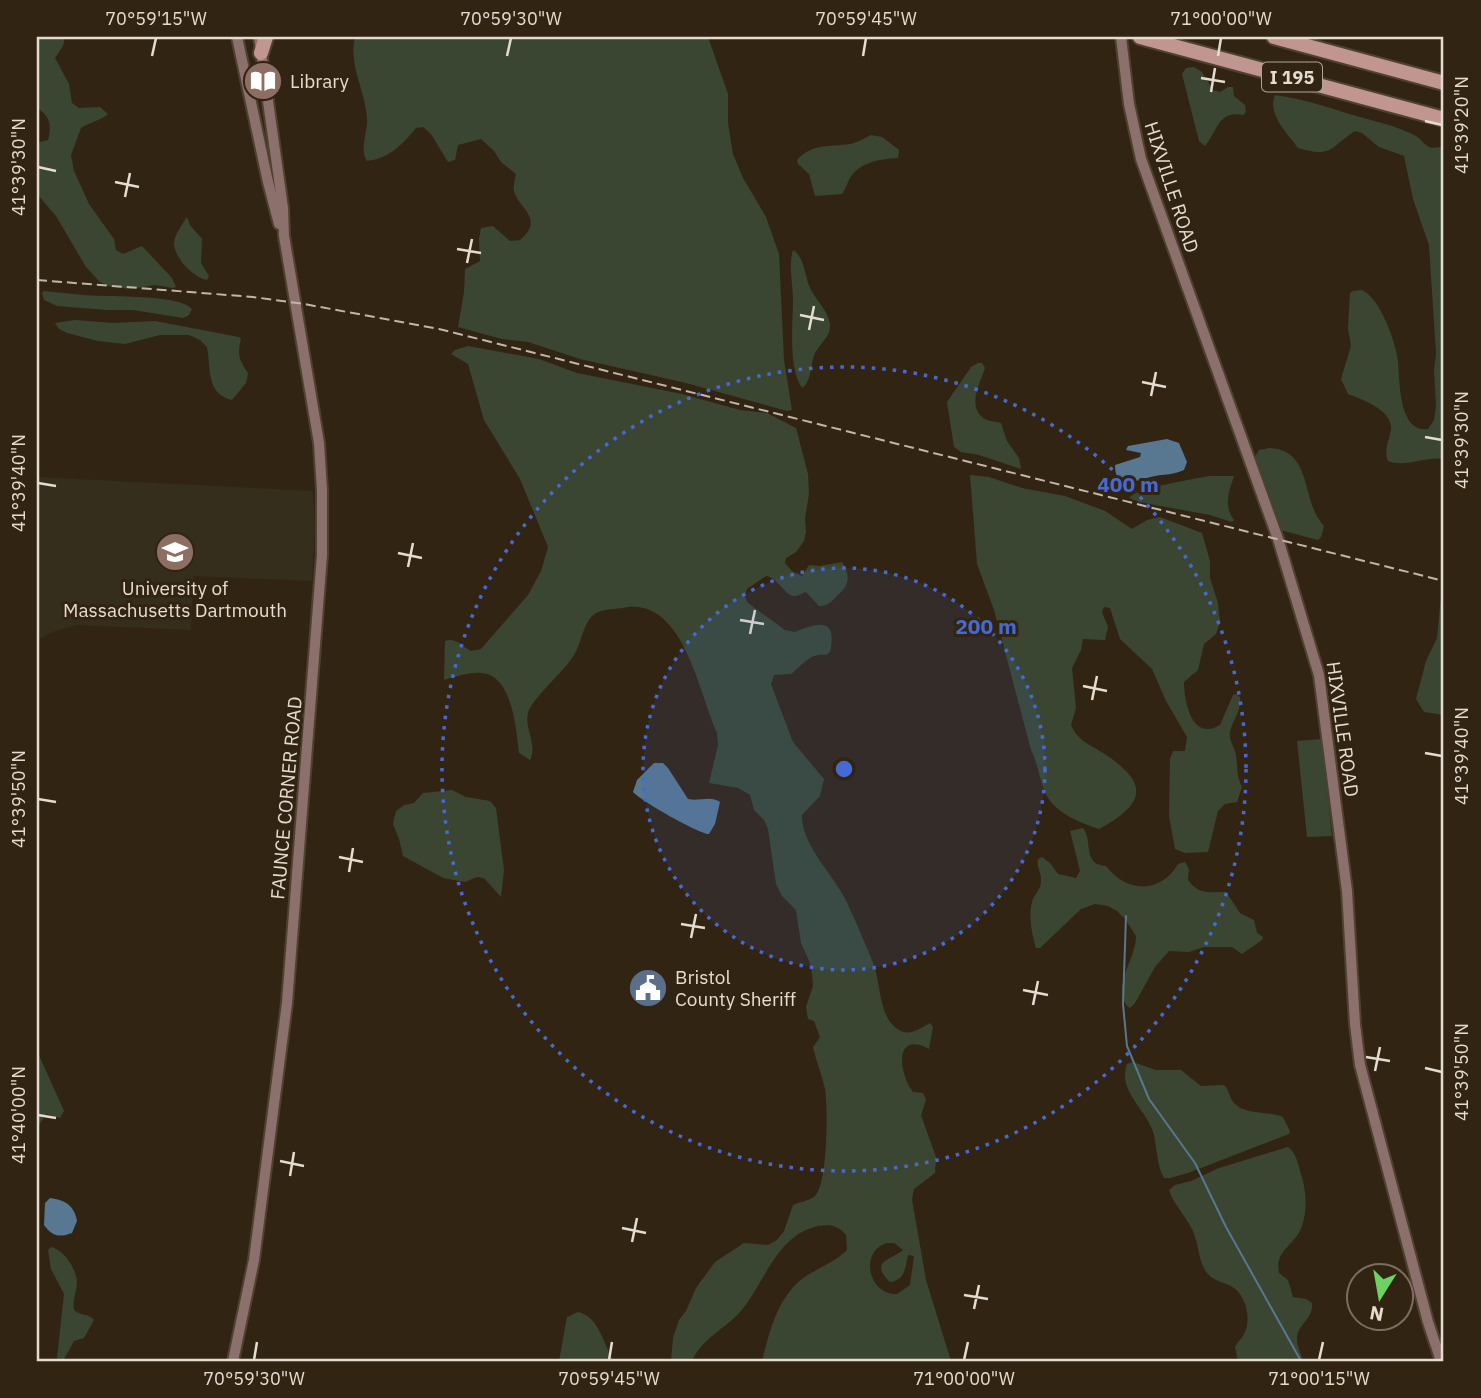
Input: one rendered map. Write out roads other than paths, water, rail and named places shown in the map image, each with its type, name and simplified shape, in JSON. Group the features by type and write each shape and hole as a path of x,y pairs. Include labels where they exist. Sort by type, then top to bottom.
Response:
{"highway":[{"path":"261,53 266,37"},
{"name":"I 195","path":"1140,37 1444,119"},
{"name":"I 195","path":"1274,37 1444,83"}],"main road":[{"name":"FAUNCE CORNER ROAD","path":"237,37 275,209 284,236"},
{"name":"FAUNCE CORNER ROAD","path":"233,1361 254,1260 287,1003 322,555 319,443 284,236 283,208 259,37"},
{"name":"HIXVILLE ROAD","path":"1121,37 1131,116 1146,175 1278,539 1320,675 1348,898 1360,1065 1441,1361"},
{"path":"260,144 273,140"}],"water":[{"path":"1167,439 1179,443 1187,462 1184,470 1129,482 1119,479 1115,465 1140,457 1141,453 1126,450 1128,446"},
{"path":"654,763 663,763 668,768 688,799 712,799 720,802 715,824 709,834 670,816 633,792 637,780"},
{"path":"50,1198 64,1202 74,1211 77,1221 72,1233 56,1235 44,1225 45,1203"}],"waterway":[{"path":"1126,916 1123,1004 1127,1046 1149,1099 1195,1163 1226,1227 1301,1361"}],"railway":[{"path":"37,280 253,297 439,329 1444,581"}],"place":[{"name":"Library","path":"263,81"},
{"name":"University of Massachusetts Dartmouth","path":"175,552"},
{"name":"Bristol County Sheriff","path":"648,988"}]}
